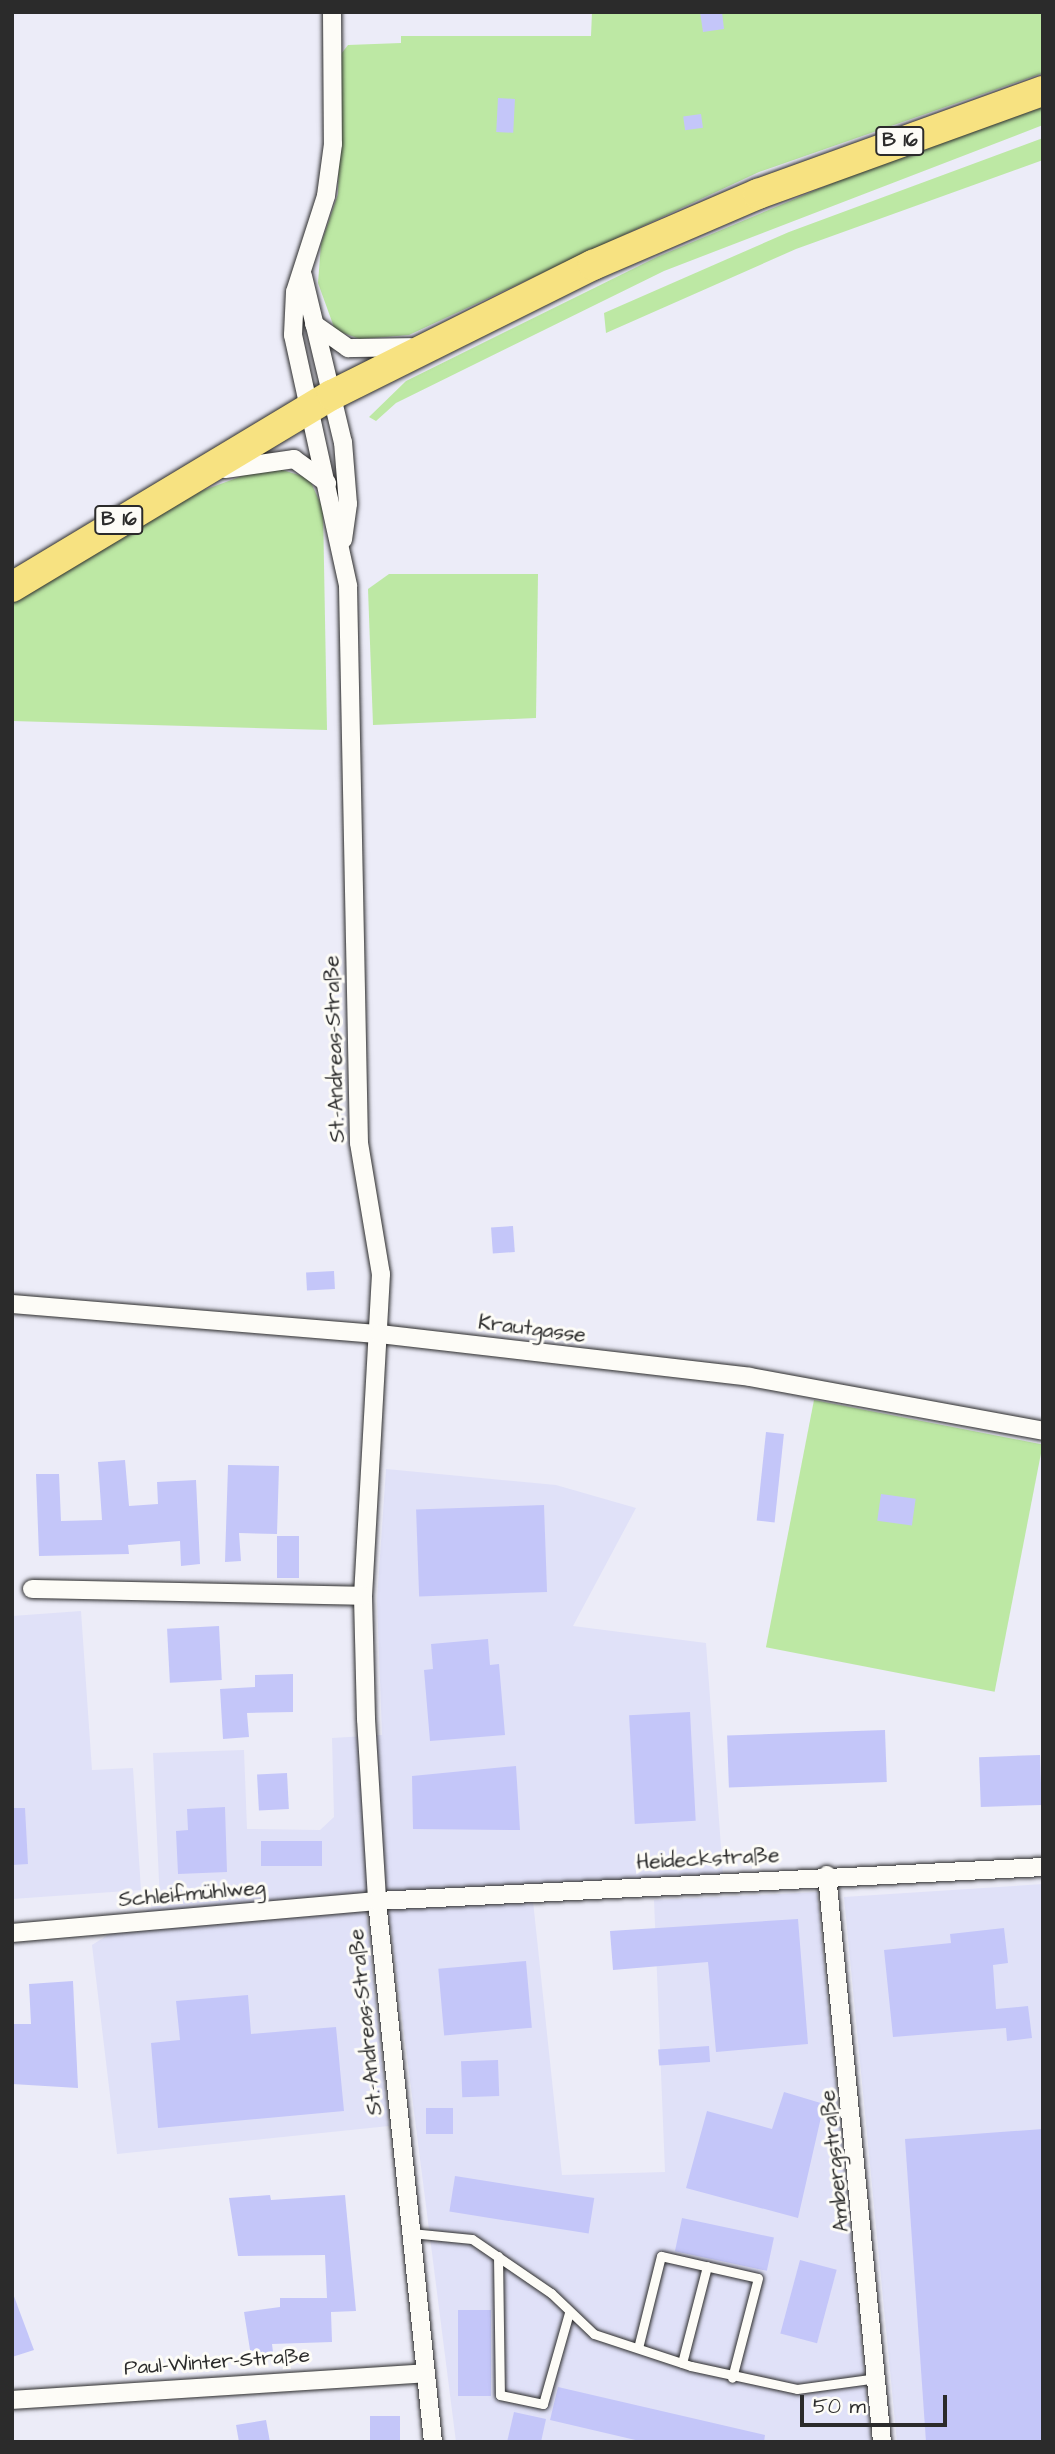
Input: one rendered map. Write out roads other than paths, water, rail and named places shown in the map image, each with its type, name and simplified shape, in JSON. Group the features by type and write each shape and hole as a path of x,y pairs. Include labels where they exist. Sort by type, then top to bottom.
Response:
{"main road":[{"name":"B 16","path":"12,587 185,479 320,401 440,338 758,194 1043,91"}],"street":[{"path":"332,12 333,144 326,196 303,276 295,292 293,335 347,474 343,542"},
{"path":"303,276 314,324 328,484 343,542"},
{"path":"314,324 348,348 398,350 440,338"},
{"path":"185,479 278,458 308,464 328,484"},
{"name":"St.-Andreas-Straße","path":"343,542 359,1143 381,1275 380,1334 363,1596 377,1901 433,2442"},
{"name":"Krautgasse","path":"12,1304 380,1334 750,1377 1043,1431"},
{"path":"32,1589 363,1596"},
{"name":"Heideckstraße","path":"377,1901 827,1875 1043,1867"},
{"name":"Ambergstraße","path":"827,1875 882,2442"},
{"name":"Schleifmühlweg","path":"12,1933 377,1901"},
{"name":"Paul-Winter-Straße","path":"12,2400 424,2373"}],"lane":[{"path":"410,2233 453,2233 498,2256 594,2334 682,2363 732,2378 797,2389 877,2378"},
{"path":"498,2256 500,2395 543,2404 569,2313"},
{"path":"638,2348 661,2256 758,2278 732,2378"},
{"path":"682,2363 707,2266"}]}
